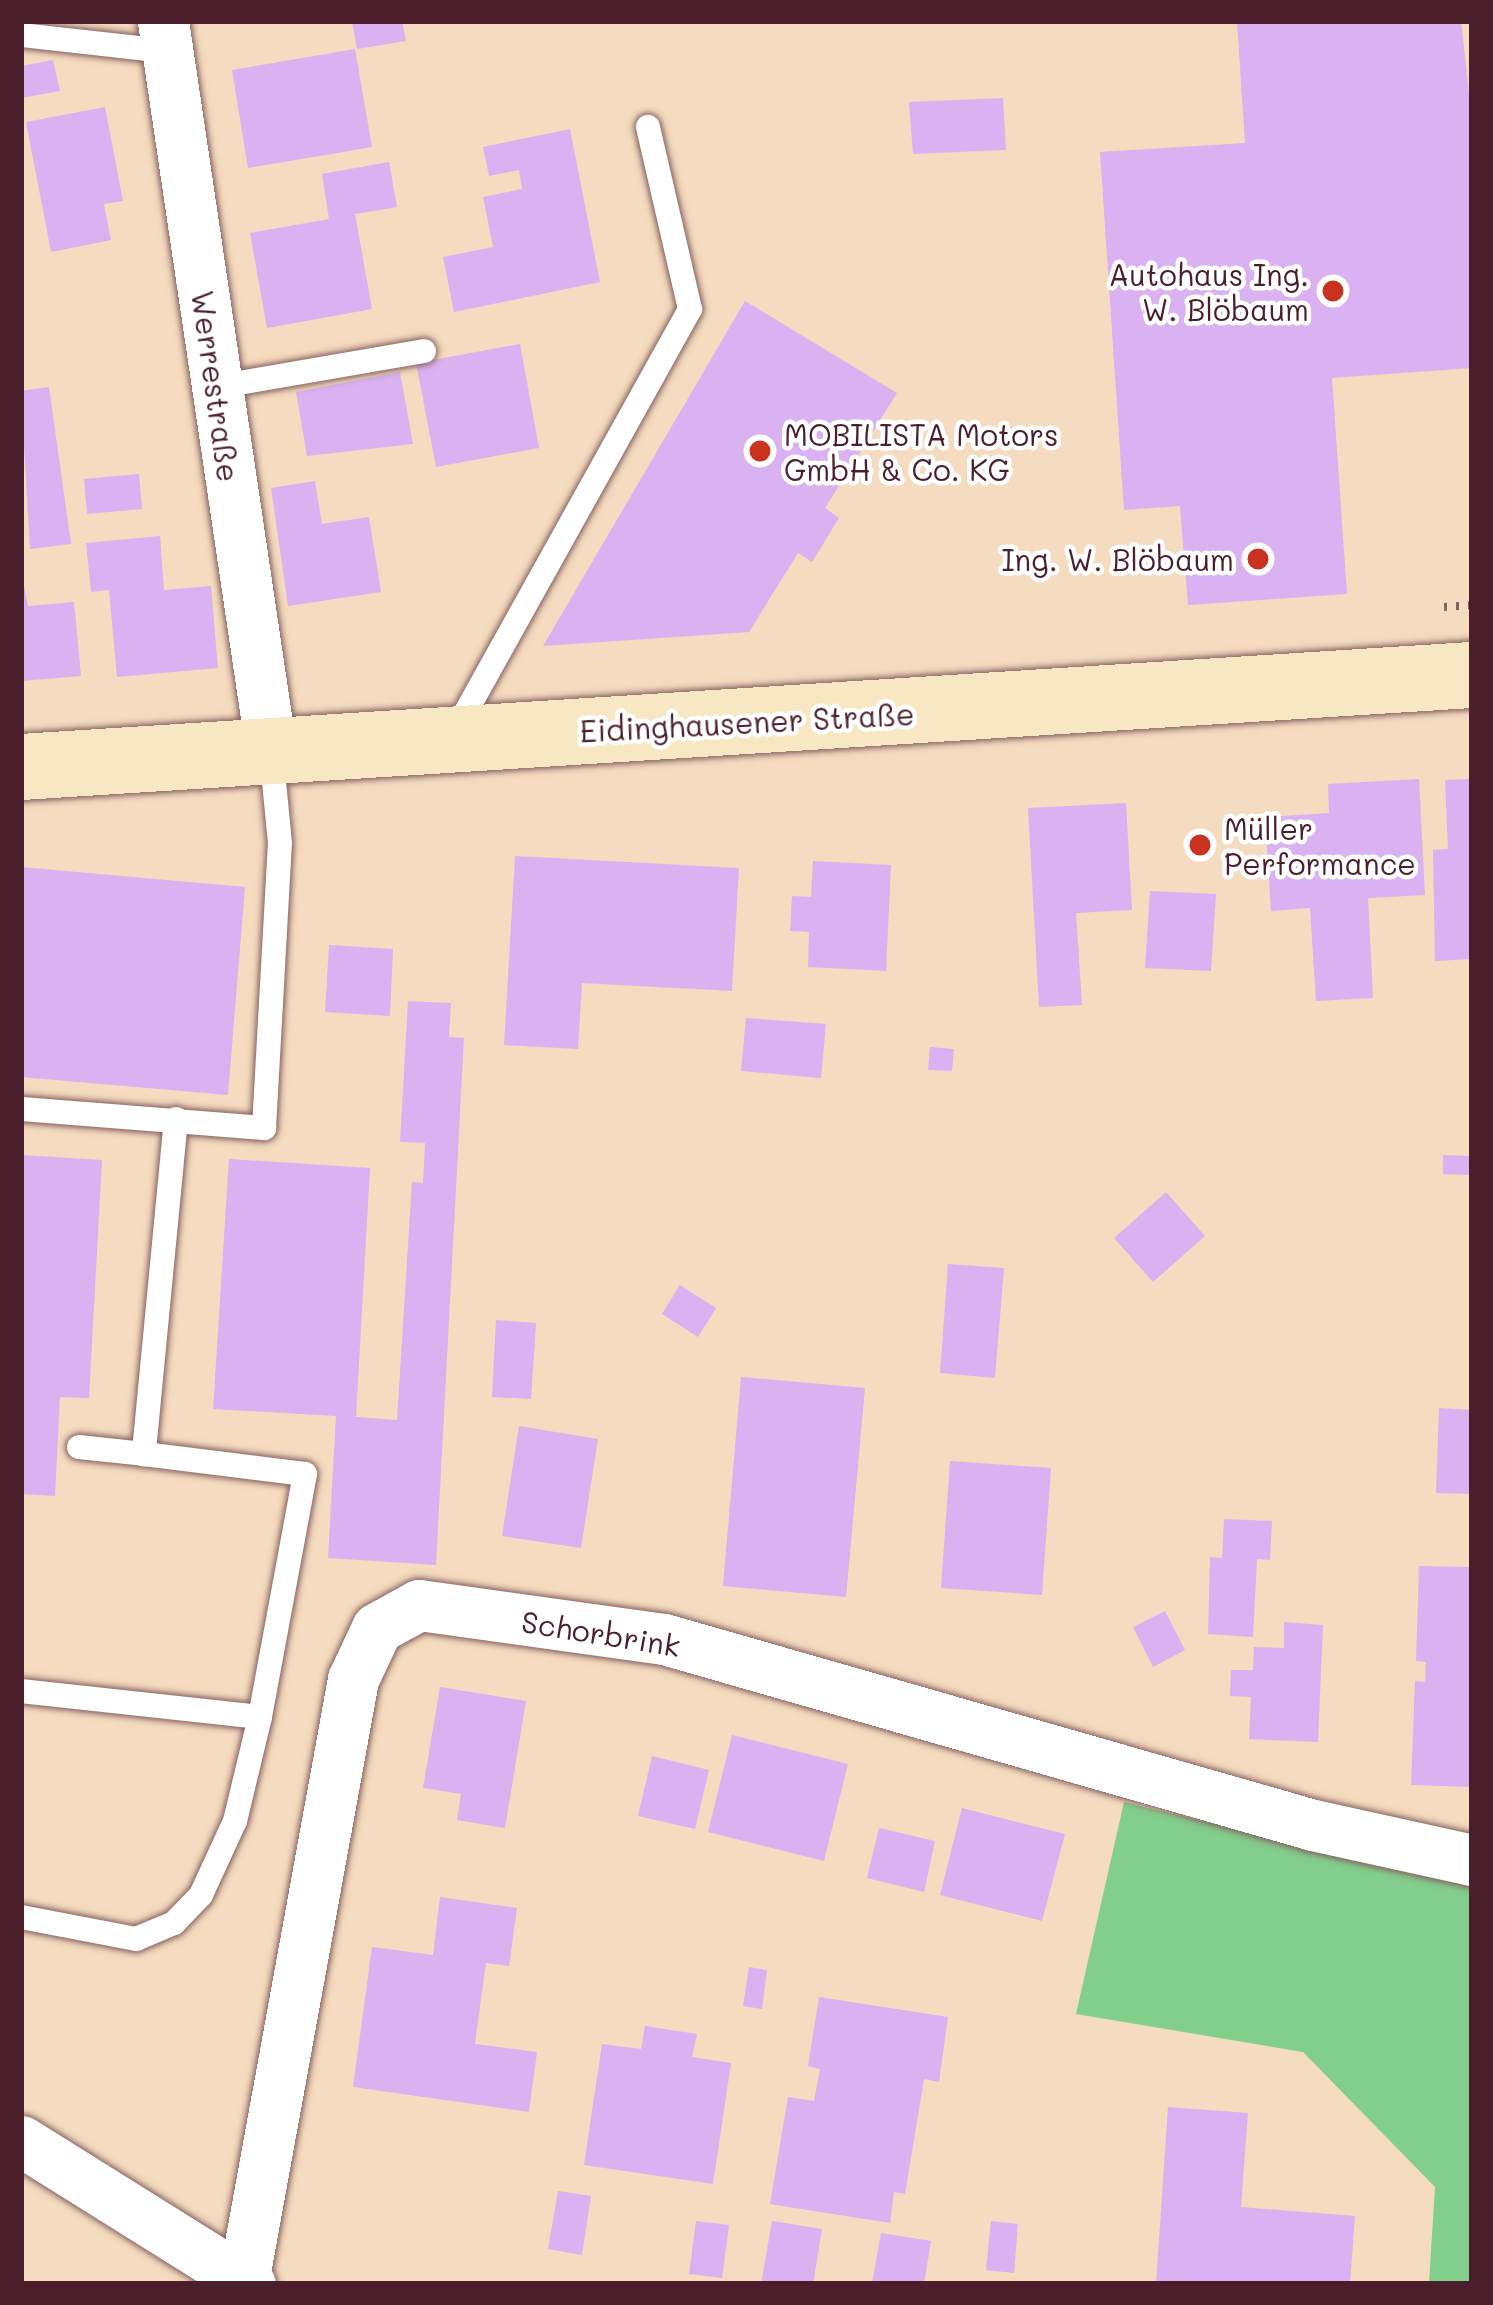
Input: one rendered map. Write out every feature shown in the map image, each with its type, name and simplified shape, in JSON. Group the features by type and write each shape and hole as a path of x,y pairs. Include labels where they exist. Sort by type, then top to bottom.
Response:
{"main road":[{"name":"Eidinghausener Straße","path":"21,767 1472,676"}],"street":[{"name":"Werrestraße","path":"165,36 272,751"},
{"name":"Schorbrink","path":"247,2283 353,1679 377,1628 418,1605 664,1640 1313,1825 1472,1860"},
{"path":"21,2141 247,2283"}],"lane":[{"path":"21,35 165,36"},
{"path":"452,737 690,309 648,127"},
{"path":"216,387 424,352"},
{"path":"21,1109 264,1128 280,843 272,751"},
{"path":"144,1454 176,1119"},
{"path":"21,1917 136,1939 174,1923 201,1894 235,1821 260,1717 305,1474 79,1447"},
{"path":"21,1691 260,1717"}],"green space":[{"path":"1124,1802 1472,1887 1472,2284 1429,2284 1435,2187 1303,2052 1076,2014"}],"building":[{"path":"352,21 402,21 406,41 357,49"},
{"name":"Autohaus Ing. W. Blöbaum","path":"1237,21 1461,21 1472,120 1472,368 1332,378 1347,594 1188,605 1180,506 1124,510 1100,152 1245,143"},
{"path":"355,49 372,147 248,168 232,70"},
{"path":"53,60 60,91 21,98 21,66"},
{"path":"1003,98 1006,150 913,154 909,102"},
{"path":"105,107 123,201 104,204 111,240 51,252 26,122"},
{"path":"570,129 600,282 454,312 443,257 493,247 483,197 522,189 519,170 489,176 483,147"},
{"path":"389,162 397,207 355,214 372,309 267,328 250,233 329,219 322,174"},
{"name":"MOBILISTA Motors GmbH & Co. KG","path":"745,301 897,393 825,508 839,518 812,562 798,553 749,632 543,646"},
{"path":"520,344 539,448 436,467 416,363"},
{"path":"400,372 413,444 307,456 296,392"},
{"path":"49,387 71,544 30,549 21,391"},
{"path":"139,474 142,509 87,514 84,479"},
{"path":"315,481 322,524 369,517 381,592 288,606 271,488"},
{"path":"160,536 164,590 211,586 218,668 117,677 109,590 91,592 86,543"},
{"path":"21,570 28,606 74,602 81,676 21,681"},
{"path":"1419,779 1425,895 1368,898 1373,998 1316,1001 1310,908 1271,911 1265,817 1329,813 1328,784"},
{"path":"1472,779 1472,959 1435,961 1433,850 1448,849 1445,780"},
{"path":"1126,803 1132,910 1076,913 1082,1005 1039,1007 1028,808"},
{"path":"515,856 739,868 732,991 582,983 578,1049 504,1045"},
{"path":"813,861 891,865 886,971 808,967 809,932 790,931 792,896 811,897"},
{"path":"21,867 245,887 228,1095 21,1077"},
{"path":"1150,891 1216,894 1211,971 1145,968"},
{"path":"329,945 393,949 390,1016 325,1012"},
{"path":"408,1001 451,1003 449,1037 464,1038 436,1565 328,1558 336,1416 213,1409 229,1159 370,1168 356,1417 397,1420 412,1182 423,1183 425,1143 400,1142"},
{"path":"746,1018 826,1024 821,1078 741,1071"},
{"path":"930,1047 954,1049 952,1071 928,1070"},
{"path":"21,1155 102,1160 89,1398 60,1397 55,1496 21,1494"},
{"path":"1443,1155 1472,1156 1472,1175 1443,1174"},
{"path":"1166,1192 1205,1236 1153,1282 1114,1238"},
{"path":"948,1264 1004,1268 995,1378 940,1373"},
{"path":"680,1285 716,1308 698,1337 662,1314"},
{"path":"496,1320 536,1323 531,1399 492,1397"},
{"path":"741,1377 865,1388 846,1597 723,1586"},
{"path":"1439,1408 1472,1410 1472,1494 1436,1493"},
{"path":"519,1426 598,1439 581,1548 502,1536"},
{"path":"950,1461 1051,1468 1042,1595 941,1588"},
{"path":"1224,1519 1272,1521 1270,1560 1257,1559 1253,1637 1208,1634 1210,1557 1222,1558"},
{"path":"1419,1566 1472,1567 1472,1787 1411,1785 1415,1681 1425,1682 1426,1662 1416,1661"},
{"path":"1165,1611 1185,1650 1153,1667 1133,1627"},
{"path":"1284,1622 1323,1625 1318,1742 1249,1739 1251,1697 1230,1696 1231,1670 1253,1670 1254,1647 1284,1648"},
{"path":"440,1687 526,1701 505,1828 457,1820 461,1794 423,1788"},
{"path":"732,1735 848,1764 824,1861 708,1832"},
{"path":"652,1756 709,1770 695,1829 638,1816"},
{"path":"962,1808 1065,1834 1042,1921 940,1895"},
{"path":"879,1828 935,1841 924,1892 867,1878"},
{"path":"440,1897 517,1908 509,1966 486,1963 475,2044 537,2052 529,2112 353,2087 372,1947 433,1955"},
{"path":"749,1967 767,1970 762,2009 743,2006"},
{"path":"819,1997 948,2017 939,2082 924,2079 905,2194 894,2192 890,2223 770,2204 788,2097 814,2101 820,2069 808,2066"},
{"path":"645,2026 697,2034 692,2057 731,2063 713,2184 584,2165 602,2044 641,2049"},
{"path":"1168,2107 1248,2113 1241,2207 1355,2216 1350,2284 1156,2284"},
{"path":"558,2191 591,2196 582,2255 548,2249"},
{"path":"696,2221 729,2225 722,2278 689,2274"},
{"path":"772,2221 822,2229 813,2284 761,2284"},
{"path":"991,2221 1018,2224 1014,2273 986,2270"},
{"path":"881,2233 931,2241 924,2284 872,2284"}],"place":[{"name":"Autohaus Ing. W. Blöbaum","path":"1333,291"},
{"name":"MOBILISTA Motors GmbH & Co. KG","path":"760,451"},
{"name":"Ing. W. Blöbaum","path":"1258,559"},
{"name":"Müller Performance","path":"1200,845"}]}
